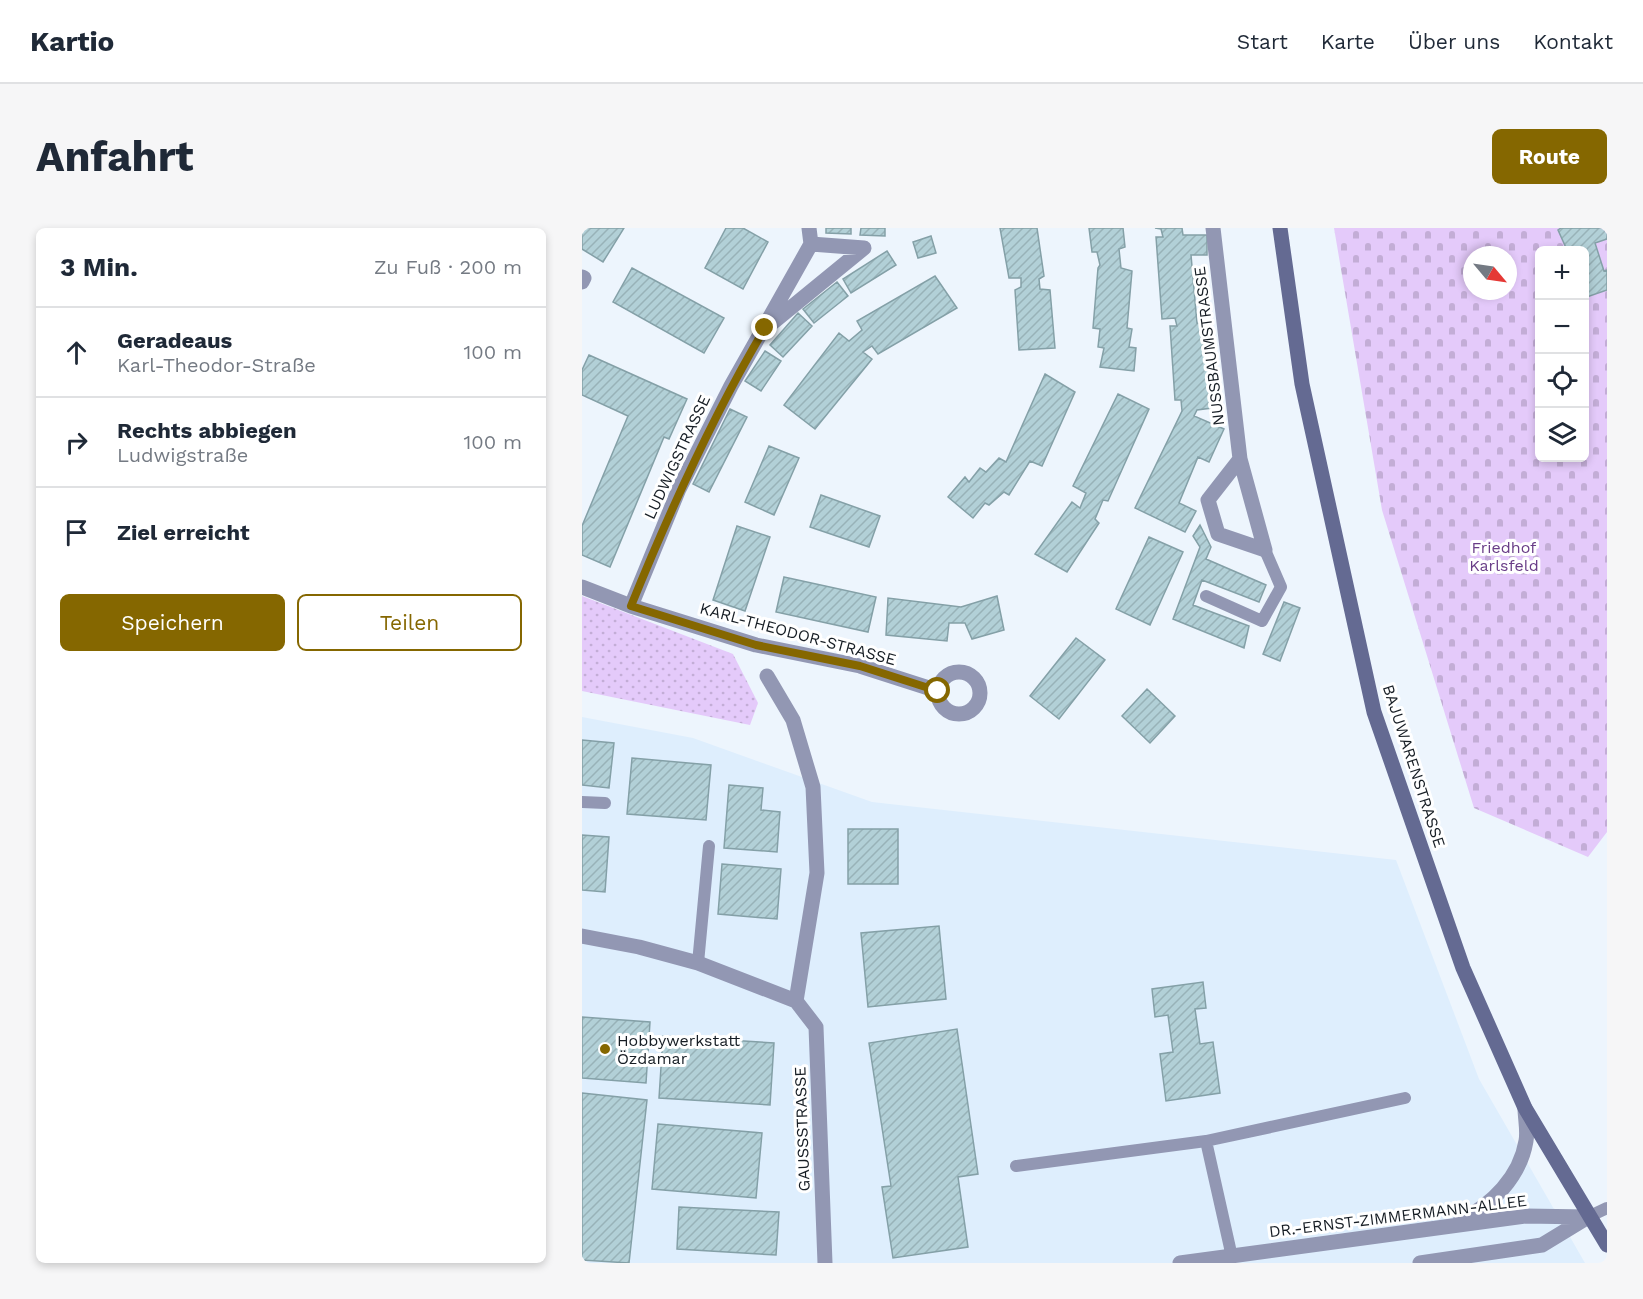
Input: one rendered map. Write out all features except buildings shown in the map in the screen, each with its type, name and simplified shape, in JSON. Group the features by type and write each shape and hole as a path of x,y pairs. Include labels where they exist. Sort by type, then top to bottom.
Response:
{"main road":[{"name":"BAJUWARENSTRASSE","path":"1280,228 1302,384 1374,712 1463,968 1525,1108 1588,1217 1607,1245"}],"street":[{"path":"809,228 811,244"},
{"name":"NUSSBAUMSTRASSE","path":"1213,228 1240,459 1265,550"},
{"name":"LUDWIGSTRASSE","path":"631,606 679,489 730,386 811,244 864,248 765,328"},
{"path":"582,277 584,278 582,282"},
{"path":"1240,459 1208,500 1218,534 1265,550"},
{"name":"KARL-THEODOR-STRASSE","path":"582,587 631,606 756,645 860,666 938,691"},
{"path":"582,936 639,946 698,963 796,1001 817,873 813,786 793,720 767,676"},
{"name":"GAUSSSTRASSE","path":"796,1001 816,1027 825,1263"},
{"path":"1449,1226 1478,1212 1500,1192 1517,1169 1526,1140 1525,1108"},
{"name":"DR.-ERNST-ZIMMERMANN-ALLEE","path":"1180,1263 1230,1259 1525,1216 1588,1217"},
{"path":"1420,1263 1542,1245 1588,1217"}],"lane":[{"path":"1206,596 1262,621 1281,587 1265,550"},
{"path":"582,802 605,803"},
{"path":"698,963 709,846"},
{"path":"1016,1166 1206,1142 1405,1098"},
{"path":"1206,1142 1230,1259"},
{"path":"1588,1217 1607,1208"}],"shaded area":[{"path":"582,717 693,738 872,802 1396,860 1479,1079 1585,1263 582,1263"}],"green space":[{"name":"Friedhof Karlsfeld","path":"1334,228 1607,228 1607,832 1588,857 1474,808 1382,510"},
{"path":"582,596 733,654 758,703 750,725 582,691"}],"place":[{"name":"Hobbywerkstatt Özdamar","path":"605,1049"}],"route":[{"path":"765,328 730,386 679,489 631,606 756,645 860,666 938,691"}]}
